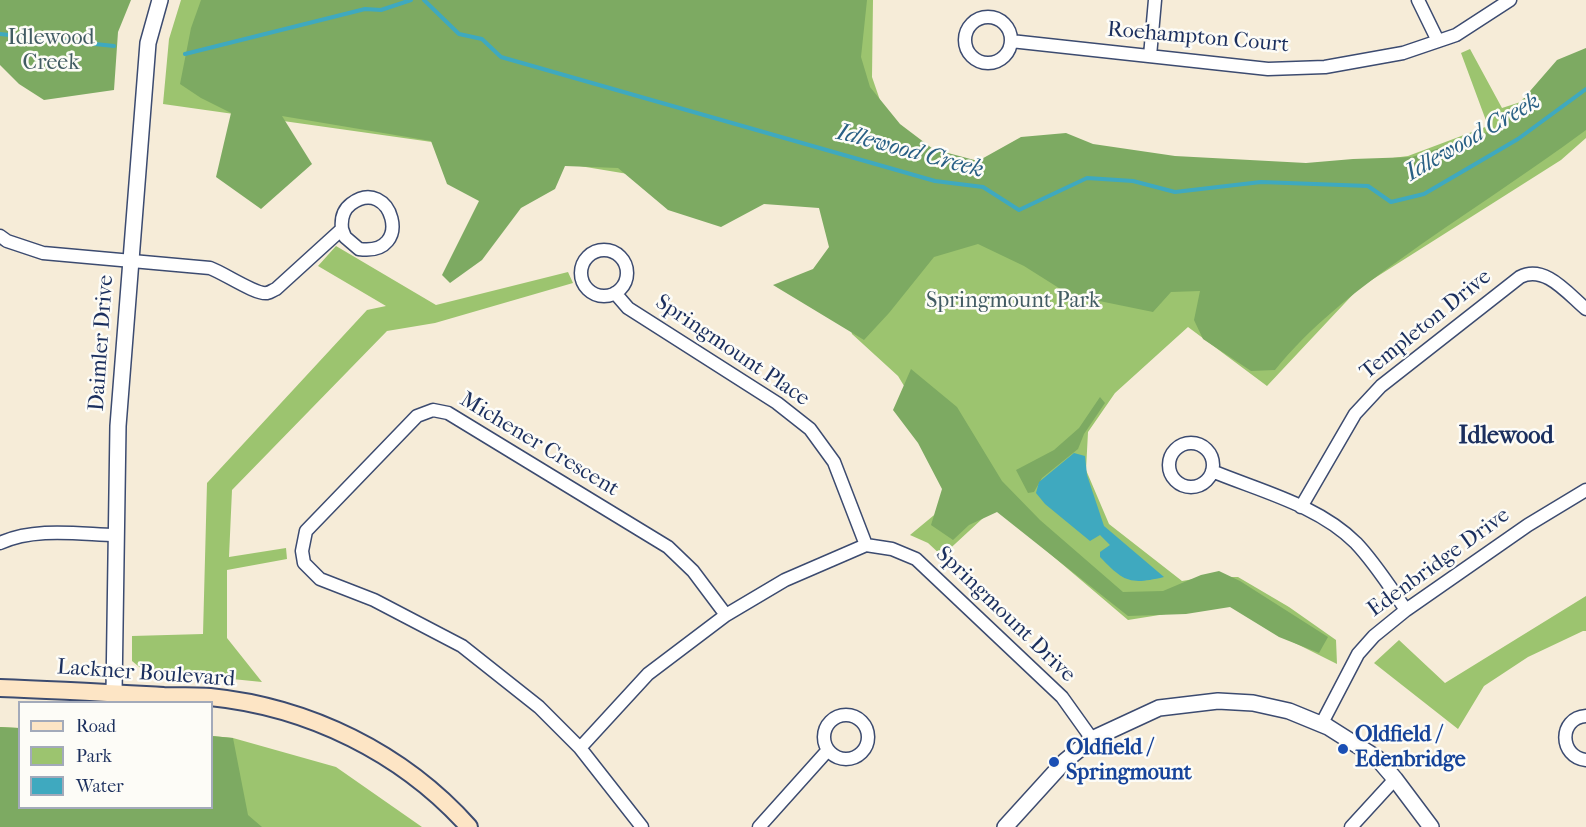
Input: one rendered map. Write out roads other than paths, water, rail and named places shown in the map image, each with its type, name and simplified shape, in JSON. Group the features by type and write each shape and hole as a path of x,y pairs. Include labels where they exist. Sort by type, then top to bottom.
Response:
{"main road":[{"name":"Lackner Boulevard","path":"0,688 210,697 300,716 339,731 396,762 436,793 469,827"}],"street":[{"name":"Daimler Drive","path":"114,693 118,426 148,43 160,0"},
{"path":"1150,56 1155,0"},
{"path":"1418,0 1438,41"},
{"name":"Roehampton Court","path":"1011,41 1268,69 1313,68 1403,53 1438,41 1456,34 1510,0"},
{"path":"0,236 7,242 43,253 210,268 223,272 256,292 267,293 276,289 342,229 343,215 348,207 360,199 378,200 392,215 392,234 387,241 376,248 359,249 345,237 342,229"},
{"name":"Templeton Drive","path":"1301,507 1355,414 1381,386 1520,277 1528,273 1548,277 1586,309"},
{"name":"Springmount Place","path":"615,293 628,308 777,403 810,429 834,462 866,545"},
{"name":"Michener Crescent","path":"642,827 580,748 539,707 462,646 374,600 320,579 304,563 302,551 306,531 417,416 432,410 448,413 668,546 693,572 726,615"},
{"path":"1212,471 1301,507 1333,523 1356,543 1406,610"},
{"name":"Edenbridge Drive","path":"1322,723 1358,654 1374,636 1406,610 1528,525 1586,490"},
{"path":"0,543 10,538 34,533 116,535"},
{"path":"580,748 648,674 726,615 785,580 866,545"},
{"name":"Springmount Drive","path":"866,545 892,549 916,559 1062,697 1092,739"},
{"path":"1005,827 1065,761 1092,739 1159,708 1218,701 1253,704 1289,711 1322,723 1377,758 1431,827"},
{"path":"1586,716 1571,722 1565,733 1565,741 1570,753 1581,760 1586,760"},
{"path":"759,827 828,750"},
{"path":"1351,827 1395,779"}],"water":[{"path":"1074,453 1085,456 1087,475 1104,526 1164,577 1135,581 1115,572 1100,557 1100,552 1110,545 1100,535 1090,541 1045,504 1036,493 1039,482"}],"waterway":[{"name":"Idlewood Creek","path":"185,54 365,9 381,10 411,0"},
{"name":"Idlewood Creek","path":"424,0 459,34 482,39 501,57 935,181 983,187 1019,210 1087,178 1133,181 1175,192 1261,182 1368,186 1391,202 1424,194 1518,139 1586,89"},
{"name":"Idlewood Creek","path":"0,34 114,46"}],"place":[{"name":"Oldfield / Edenbridge","path":"1343,749"},
{"name":"Oldfield / Springmount","path":"1054,762"}],"district":[{"name":"Idlewood","path":"1506,437"}],"park label":[{"name":"Springmount Park","path":"1013,302"}]}
